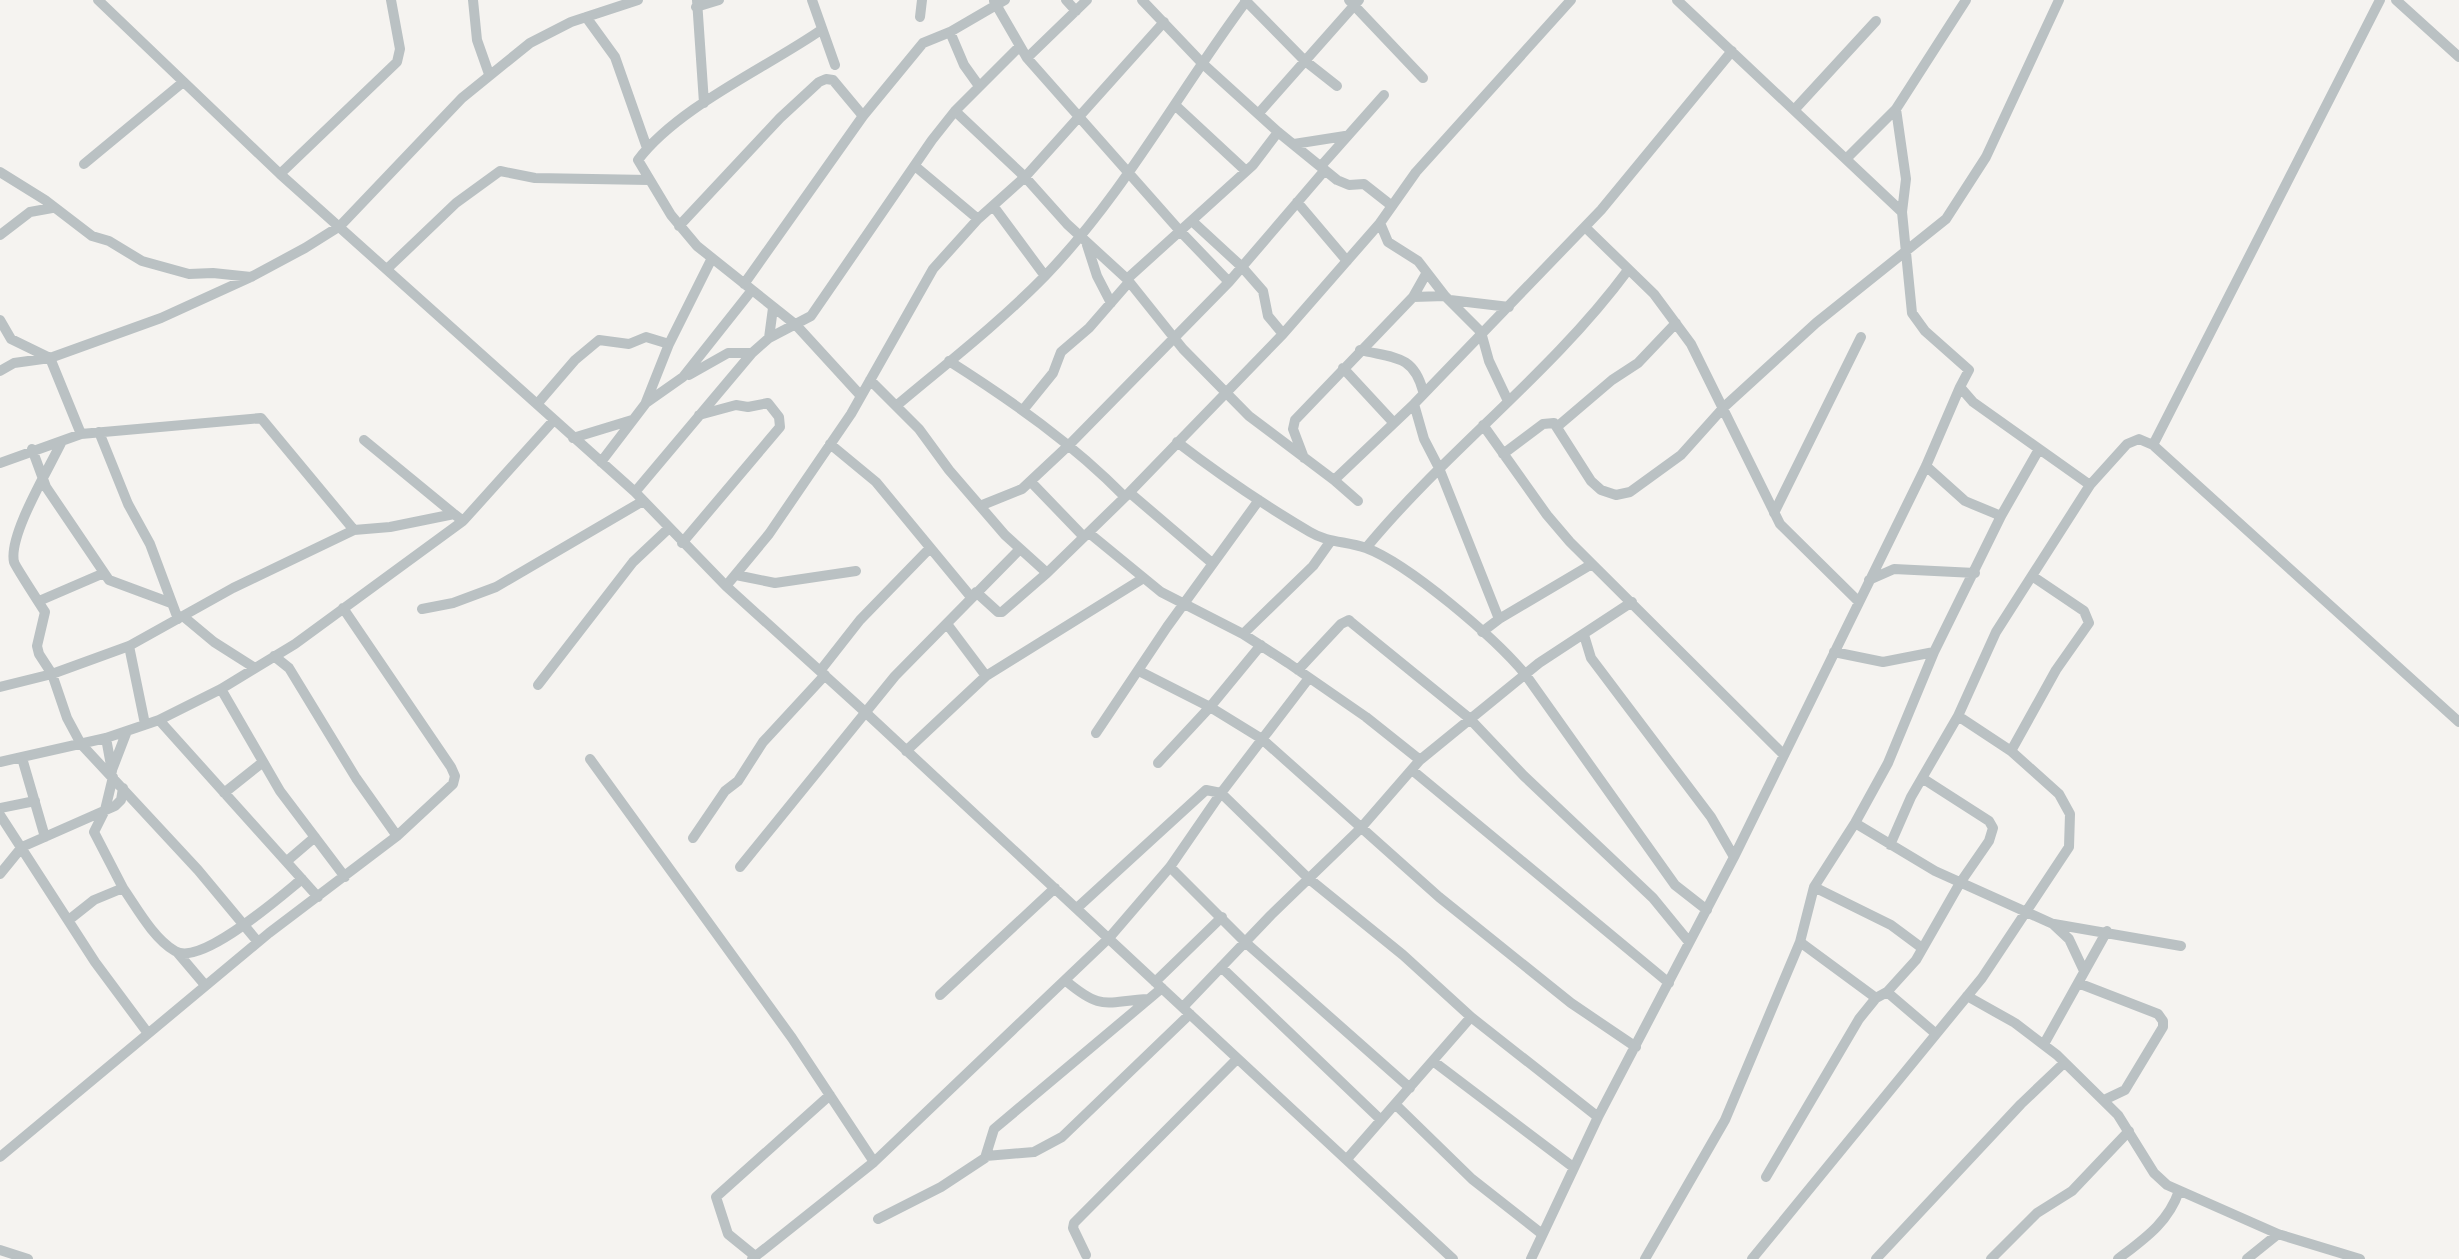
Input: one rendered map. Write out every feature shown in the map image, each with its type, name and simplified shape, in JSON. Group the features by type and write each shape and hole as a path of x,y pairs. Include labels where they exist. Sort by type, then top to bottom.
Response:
{"street":[{"path":"98,0 280,174 635,492 726,586 1077,908 1453,1259"},
{"path":"280,174 397,62 400,49 391,0"},
{"path":"473,0 477,40 489,74"},
{"path":"0,372 14,363 50,358 161,317 251,277 340,226 489,74 530,43 586,17 638,0"},
{"path":"705,103 697,3 719,0"},
{"path":"812,0 835,65"},
{"path":"920,17 922,0"},
{"path":"683,377 748,287 863,116 923,43 950,32 995,3 1005,0"},
{"path":"1066,0 1076,10"},
{"path":"1027,58 1087,0"},
{"path":"1142,0 1202,63 1278,132 1346,184 1364,184 1392,205"},
{"path":"896,406 1045,276 1083,239 1177,106 1202,63 1246,0 1304,60 1337,86"},
{"path":"830,444 876,482 930,548 973,594 998,612 1002,612 1128,495 1283,334 1380,223 1416,172 1571,0"},
{"path":"1677,0 1902,212"},
{"path":"1847,158 1896,109 1966,0"},
{"path":"1558,426 1596,486 1623,495 1681,455 1724,407 1816,323 1947,219 1961,201 1986,157 2059,0"},
{"path":"2153,445 2380,0"},
{"path":"2396,0 2459,57"},
{"path":"1259,113 1354,2 1423,78"},
{"path":"995,3 1027,58 1180,231 1230,282"},
{"path":"586,17 615,57 647,148"},
{"path":"1795,109 1876,21"},
{"path":"726,586 769,534 830,444 861,396 887,345 933,269 978,219 1025,177 1164,22"},
{"path":"620,179 647,148 705,103 821,30"},
{"path":"950,32 964,65 979,86"},
{"path":"635,492 752,353 769,338 807,321 955,111 1019,47"},
{"path":"1334,480 1414,404 1423,391 1586,228 1732,51"},
{"path":"679,226 780,118 819,82 833,80 863,116"},
{"path":"84,164 182,83"},
{"path":"980,506 1016,493 1031,482 1230,282 1297,202 1345,136 1384,95"},
{"path":"1177,106 1246,171"},
{"path":"1531,1259 1598,1117 1707,910 1784,755 1926,466 1969,370 1925,331 1912,313 1902,212 1906,179 1896,109"},
{"path":"955,111 1128,281 1174,337 1225,392 1265,430 1334,480 1357,501"},
{"path":"1023,410 1053,373 1061,352 1089,328 1128,281 1246,171 1278,132"},
{"path":"1294,144 1345,136"},
{"path":"638,160 679,226 711,260 796,325 861,396"},
{"path":"915,166 978,219"},
{"path":"388,268 456,203 500,171 535,178 649,180"},
{"path":"0,172 45,200 92,236 109,241 150,264 189,274 213,273 251,277"},
{"path":"1297,202 1347,261"},
{"path":"994,207 1045,276"},
{"path":"0,234 30,212 52,208"},
{"path":"1192,221 1242,267 1266,295 1268,316 1283,334"},
{"path":"1380,223 1388,242 1414,257 1447,298 1481,332 1489,361 1508,401"},
{"path":"1586,228 1654,294 1691,344 1774,513 1785,530 1858,601"},
{"path":"1083,239 1111,303"},
{"path":"601,462 646,403 669,344 711,260"},
{"path":"1366,548 1439,468 1594,314 1628,270"},
{"path":"1305,459 1293,425 1343,368 1413,297 1426,274"},
{"path":"1413,297 1447,298 1509,307"},
{"path":"769,338 773,308"},
{"path":"0,320 11,339 50,358 81,434"},
{"path":"1503,454 1542,424 1558,426 1612,380 1638,363 1676,323"},
{"path":"538,403 580,355 599,340 629,344 646,337 669,344"},
{"path":"1774,513 1861,337"},
{"path":"1360,350 1411,365 1417,371 1423,391"},
{"path":"646,403 683,377 728,353 752,353"},
{"path":"949,361 1023,410 1069,445 1212,563"},
{"path":"1343,368 1393,422"},
{"path":"870,380 919,429 949,470 1019,550 1046,573"},
{"path":"1960,387 1989,416 2090,485"},
{"path":"682,543 780,427 779,417 768,403 748,407 736,405 698,416"},
{"path":"1414,404 1424,439 1439,468 1499,619"},
{"path":"0,463 32,449 81,434 261,418 354,530"},
{"path":"0,762 106,738 159,720 221,689 295,644 463,521 554,420"},
{"path":"573,438 633,420"},
{"path":"1483,425 1550,520 1784,755"},
{"path":"99,432 128,505 150,544 171,603"},
{"path":"1890,845 1922,778 1958,716 1996,632 2090,485 2127,444 2139,439 2153,445 2459,722"},
{"path":"364,440 463,521"},
{"path":"62,441 42,477 14,552 17,568 45,612 37,646 52,674 67,718 81,744 112,774 198,870 257,942"},
{"path":"1177,442 1259,500 1330,542 1366,548 1409,573 1482,632 1525,674 1675,886 1707,910"},
{"path":"32,449 42,477 113,583 171,603 195,626 255,668"},
{"path":"1645,1259 1725,1120 1800,942 1803,918 1814,887 1855,823 1888,763 1934,652 2001,516 2039,451"},
{"path":"1926,466 1965,501 2001,516"},
{"path":"1031,482 1086,535 1142,579 1183,605 1261,645 1366,717 1419,760"},
{"path":"422,610 453,603 496,587 643,500"},
{"path":"1096,733 1212,563 1259,500"},
{"path":"0,687 52,674 129,646 255,577 354,530 390,527 454,514"},
{"path":"538,685 634,562 668,528"},
{"path":"1243,634 1313,566 1330,542"},
{"path":"693,838 725,791 738,781 762,742 822,673 860,620 930,548"},
{"path":"740,867 864,711 973,594 1019,550"},
{"path":"1482,632 1499,619 1592,564"},
{"path":"1869,580 1894,569 1975,573"},
{"path":"736,575 775,583 856,571"},
{"path":"39,601 104,573"},
{"path":"2011,751 2056,670 2089,623 2084,611 2032,576"},
{"path":"905,751 986,676 1142,579"},
{"path":"986,1156 1009,1157 1034,1152 1062,1137 1187,1011 1221,967 1245,942 1360,829 1419,760 1525,674 1632,603"},
{"path":"0,1157 257,942 397,836 447,792 455,776 343,608"},
{"path":"1298,670 1341,624 1349,620 1469,718 1524,776 1647,892 1689,942"},
{"path":"947,624 986,676"},
{"path":"1584,635 1591,658 1711,817 1734,856"},
{"path":"289,668 295,644"},
{"path":"1158,763 1210,707 1261,645"},
{"path":"129,646 141,691 145,724"},
{"path":"1833,652 1883,662 1934,652"},
{"path":"274,656 289,668 356,778 397,836"},
{"path":"1139,671 1210,707 1262,738 1360,829 1571,1003 1636,1047"},
{"path":"830,1095 716,1197 729,1234 753,1257 874,1161 1109,939 1170,867 1221,793 1309,678"},
{"path":"221,689 263,762 345,877"},
{"path":"1752,1259 1967,996 2065,856 2071,824 2067,807 2059,794 2011,751 1958,716"},
{"path":"159,720 318,897"},
{"path":"127,731 112,774 105,810 96,825 95,840 123,888 159,936 177,952 205,985"},
{"path":"106,738 112,774"},
{"path":"22,758 46,838"},
{"path":"590,759 830,1095 874,1161"},
{"path":"224,793 263,762"},
{"path":"1412,769 1669,983"},
{"path":"1766,1177 1859,1019 1876,998 1887,992 1916,960 1960,883 1989,841 1993,828 1989,821 1922,778"},
{"path":"0,874 22,847 119,803 123,788"},
{"path":"1077,908 1206,790 1221,793 1308,878 1403,955 1471,1017 1598,1117"},
{"path":"0,808 36,801"},
{"path":"0,815 70,919 95,962 147,1032"},
{"path":"1855,823 1960,883 2053,923 2181,946"},
{"path":"287,861 315,836"},
{"path":"1170,867 1245,942 1409,1088"},
{"path":"177,952 208,947 243,925 302,879"},
{"path":"1814,887 1891,925 1922,948"},
{"path":"70,919 94,900 123,888"},
{"path":"940,995 1018,926 1055,888"},
{"path":"878,1219 950,1182 986,1156 994,1129 1149,999 1158,985 1222,917"},
{"path":"2053,923 2069,939 2084,971"},
{"path":"2044,1044 2107,931"},
{"path":"1800,942 1876,998"},
{"path":"1221,967 1381,1120"},
{"path":"1066,981 1088,999 1104,1003 1149,999"},
{"path":"2078,983 2158,1014 2163,1021 2163,1027 2125,1090 2104,1100"},
{"path":"1887,992 1935,1033"},
{"path":"1967,996 2015,1023 2044,1044 2104,1100 2129,1131 2154,1173 2179,1191 2323,1254 2360,1259"},
{"path":"1347,1159 1471,1017"},
{"path":"1086,1255 1073,1228 1074,1223 1237,1059"},
{"path":"1433,1061 1573,1167"},
{"path":"1876,1259 2021,1104 2064,1063"},
{"path":"1395,1104 1472,1179 1542,1234"},
{"path":"1991,1259 2037,1213 2078,1186 2129,1131"},
{"path":"2118,1259 2159,1227 2173,1208 2179,1191"},
{"path":"2247,1259 2278,1234"},
{"path":"0,1250 28,1259"}]}
